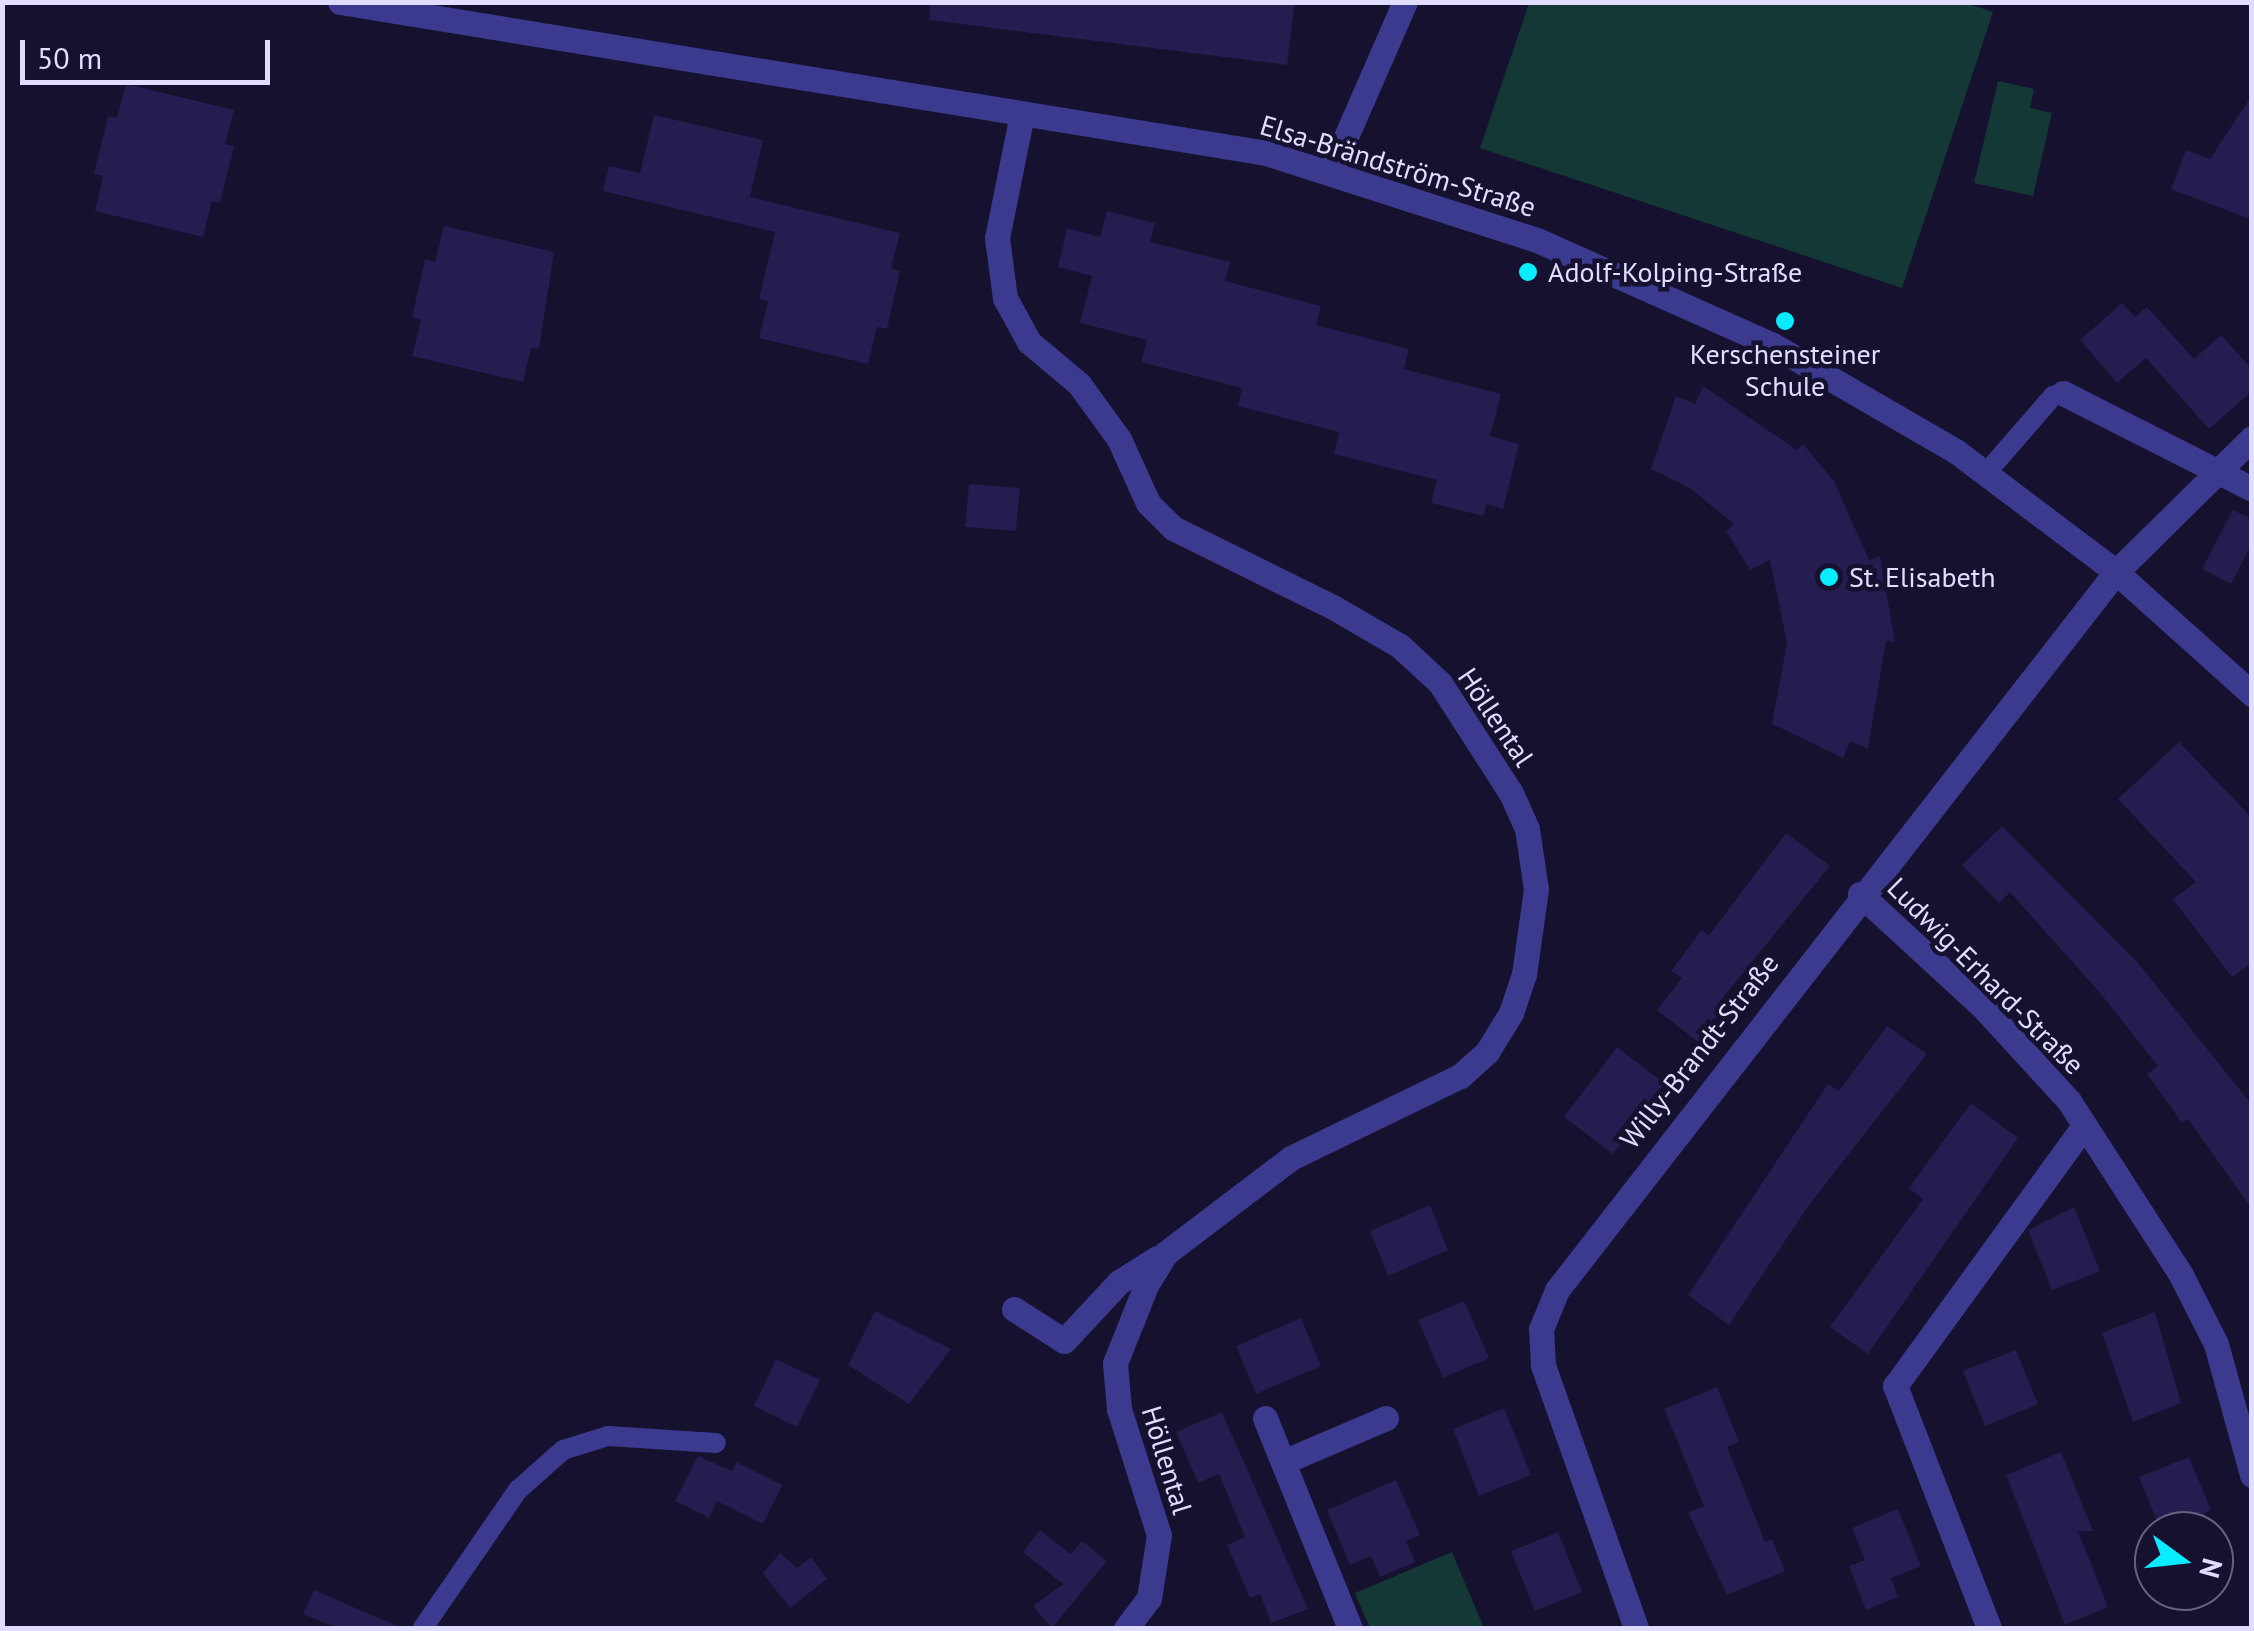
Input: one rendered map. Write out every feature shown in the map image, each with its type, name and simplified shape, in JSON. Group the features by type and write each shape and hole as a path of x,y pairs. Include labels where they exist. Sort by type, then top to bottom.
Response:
{"street":[{"name":"Elsa-Brändström-Straße","path":"340,2 1266,153 1537,240 1701,309 1842,384 1987,472 2116,572 2252,694"},
{"path":"1331,171 1405,2"},
{"name":"Höllental","path":"1014,1309 1064,1341 1119,1282 1166,1253 1290,1158 1460,1076 1487,1052 1512,1013 1533,927 1534,861 1527,829 1492,756 1440,683 1400,646 1333,607 1173,528 1148,502 1120,439 1079,384 1029,342 1005,298 997,254 1022,114"},
{"path":"2063,393 2252,489"},
{"name":"Willy-Brandt-Straße","path":"1631,1627 1553,1405 1541,1329 1578,1256 2116,572 2252,438"},
{"name":"Ludwig-Erhard-Straße","path":"1860,894 1982,1006 2069,1101 2181,1275 2216,1344 2252,1475"},
{"path":"1988,1628 1895,1386 2083,1128"},
{"name":"Höllental","path":"1126,1628 1149,1598 1160,1535 1118,1410 1115,1363 1130,1313 1166,1253"},
{"path":"1265,1418 1350,1628"},
{"path":"1283,1462 1386,1418"}],"lane":[{"path":"1987,472 2053,396 2063,393"},
{"path":"423,1628 518,1490 562,1450 608,1436 716,1443"}],"green space":[{"path":"1963,2 1993,12 1902,288 1480,148 1529,3"},
{"path":"1998,81 2034,89 2030,108 2052,113 2033,196 1974,183"},
{"path":"1452,1552 1484,1628 1370,1628 1355,1593"}],"building":[{"path":"930,2 1295,2 1287,65 929,20"},
{"path":"126,84 234,110 225,144 234,146 220,203 212,201 203,237 95,211 103,176 94,174 108,116 117,118"},
{"path":"2252,95 2252,220 2171,189 2186,150 2210,159"},
{"path":"654,115 763,140 750,197 900,233 891,268 900,271 887,329 877,327 868,364 759,338 768,301 759,299 775,232 603,191 609,166 640,173"},
{"path":"1107,211 1155,223 1150,242 1230,262 1225,281 1321,306 1316,325 1409,349 1404,369 1501,394 1490,436 1519,444 1503,509 1487,504 1483,516 1431,503 1437,480 1334,454 1339,432 1238,406 1242,388 1141,362 1147,340 1080,323 1092,276 1058,267 1067,228 1100,237"},
{"path":"444,226 554,252 539,349 531,348 523,382 412,356 421,320 412,317 425,259 435,262"},
{"path":"2122,303 2135,317 2147,307 2194,359 2221,335 2252,369 2252,391 2209,429 2146,358 2117,383 2080,340"},
{"name":"St. Elisabeth","path":"1703,386 1797,450 1803,444 1834,481 1869,560 1880,556 1895,642 1886,641 1868,749 1850,741 1843,758 1772,724 1787,643 1770,560 1750,570 1726,531 1734,524 1691,489 1651,469 1676,396 1695,404"},
{"path":"969,484 1020,488 1016,531 965,527"},
{"path":"2233,510 2252,519 2252,544 2231,584 2202,569"},
{"path":"2179,742 2252,818 2252,963 2232,977 2173,899 2196,882 2118,799"},
{"path":"2002,826 2138,963 2252,1105 2252,1209 2188,1119 2182,1123 2147,1074 2158,1066 2101,994 2010,892 1999,903 1962,865"},
{"path":"1786,833 1830,866 1716,1006 1722,1010 1698,1042 1657,1010 1682,978 1671,971 1702,930 1709,935"},
{"path":"1887,1026 1927,1054 1809,1205 1729,1325 1688,1295 1828,1084 1839,1091"},
{"path":"1617,1047 1665,1084 1613,1154 1564,1117"},
{"path":"1971,1103 2018,1138 1868,1354 1830,1327 1923,1199 1909,1188"},
{"path":"1430,1205 1448,1250 1388,1276 1370,1231"},
{"path":"2074,1207 2100,1271 2052,1290 2028,1230"},
{"path":"1464,1301 1489,1358 1443,1378 1418,1320"},
{"path":"875,1311 951,1349 909,1404 848,1365"},
{"path":"2155,1312 2181,1403 2133,1422 2102,1333"},
{"path":"1301,1318 1321,1366 1256,1394 1236,1346"},
{"path":"2016,1350 2038,1404 1985,1426 1963,1371"},
{"path":"776,1359 820,1380 797,1427 754,1406"},
{"path":"1717,1387 1739,1442 1727,1447 1765,1542 1772,1539 1785,1571 1727,1595 1688,1512 1704,1506 1664,1409"},
{"path":"1504,1408 1531,1475 1479,1496 1453,1429"},
{"path":"1222,1412 1308,1609 1271,1623 1260,1594 1250,1598 1227,1545 1245,1537 1219,1474 1198,1483 1176,1432"},
{"path":"2061,1452 2093,1531 2078,1531 2108,1607 2065,1625 2006,1475"},
{"path":"698,1456 732,1471 736,1462 782,1485 763,1524 717,1501 709,1518 675,1501"},
{"path":"2189,1457 2211,1510 2153,1511 2139,1477"},
{"path":"1396,1480 1420,1535 1406,1541 1415,1562 1380,1577 1371,1556 1350,1565 1327,1510"},
{"path":"1898,1509 1921,1566 1891,1578 1898,1597 1866,1610 1849,1566 1865,1560 1852,1528"},
{"path":"1040,1530 1071,1554 1082,1541 1107,1561 1052,1628 1033,1606 1063,1584 1023,1552"},
{"path":"1558,1532 1582,1592 1535,1611 1511,1551"},
{"path":"780,1553 797,1568 811,1557 827,1579 790,1608 763,1573"},
{"path":"314,1590 402,1628 337,1628 303,1614"}],"place":[{"name":"Adolf-Kolping-Straße","path":"1528,272"},
{"name":"Kerschensteiner Schule","path":"1785,321"},
{"name":"St. Elisabeth","path":"1829,577"}]}
